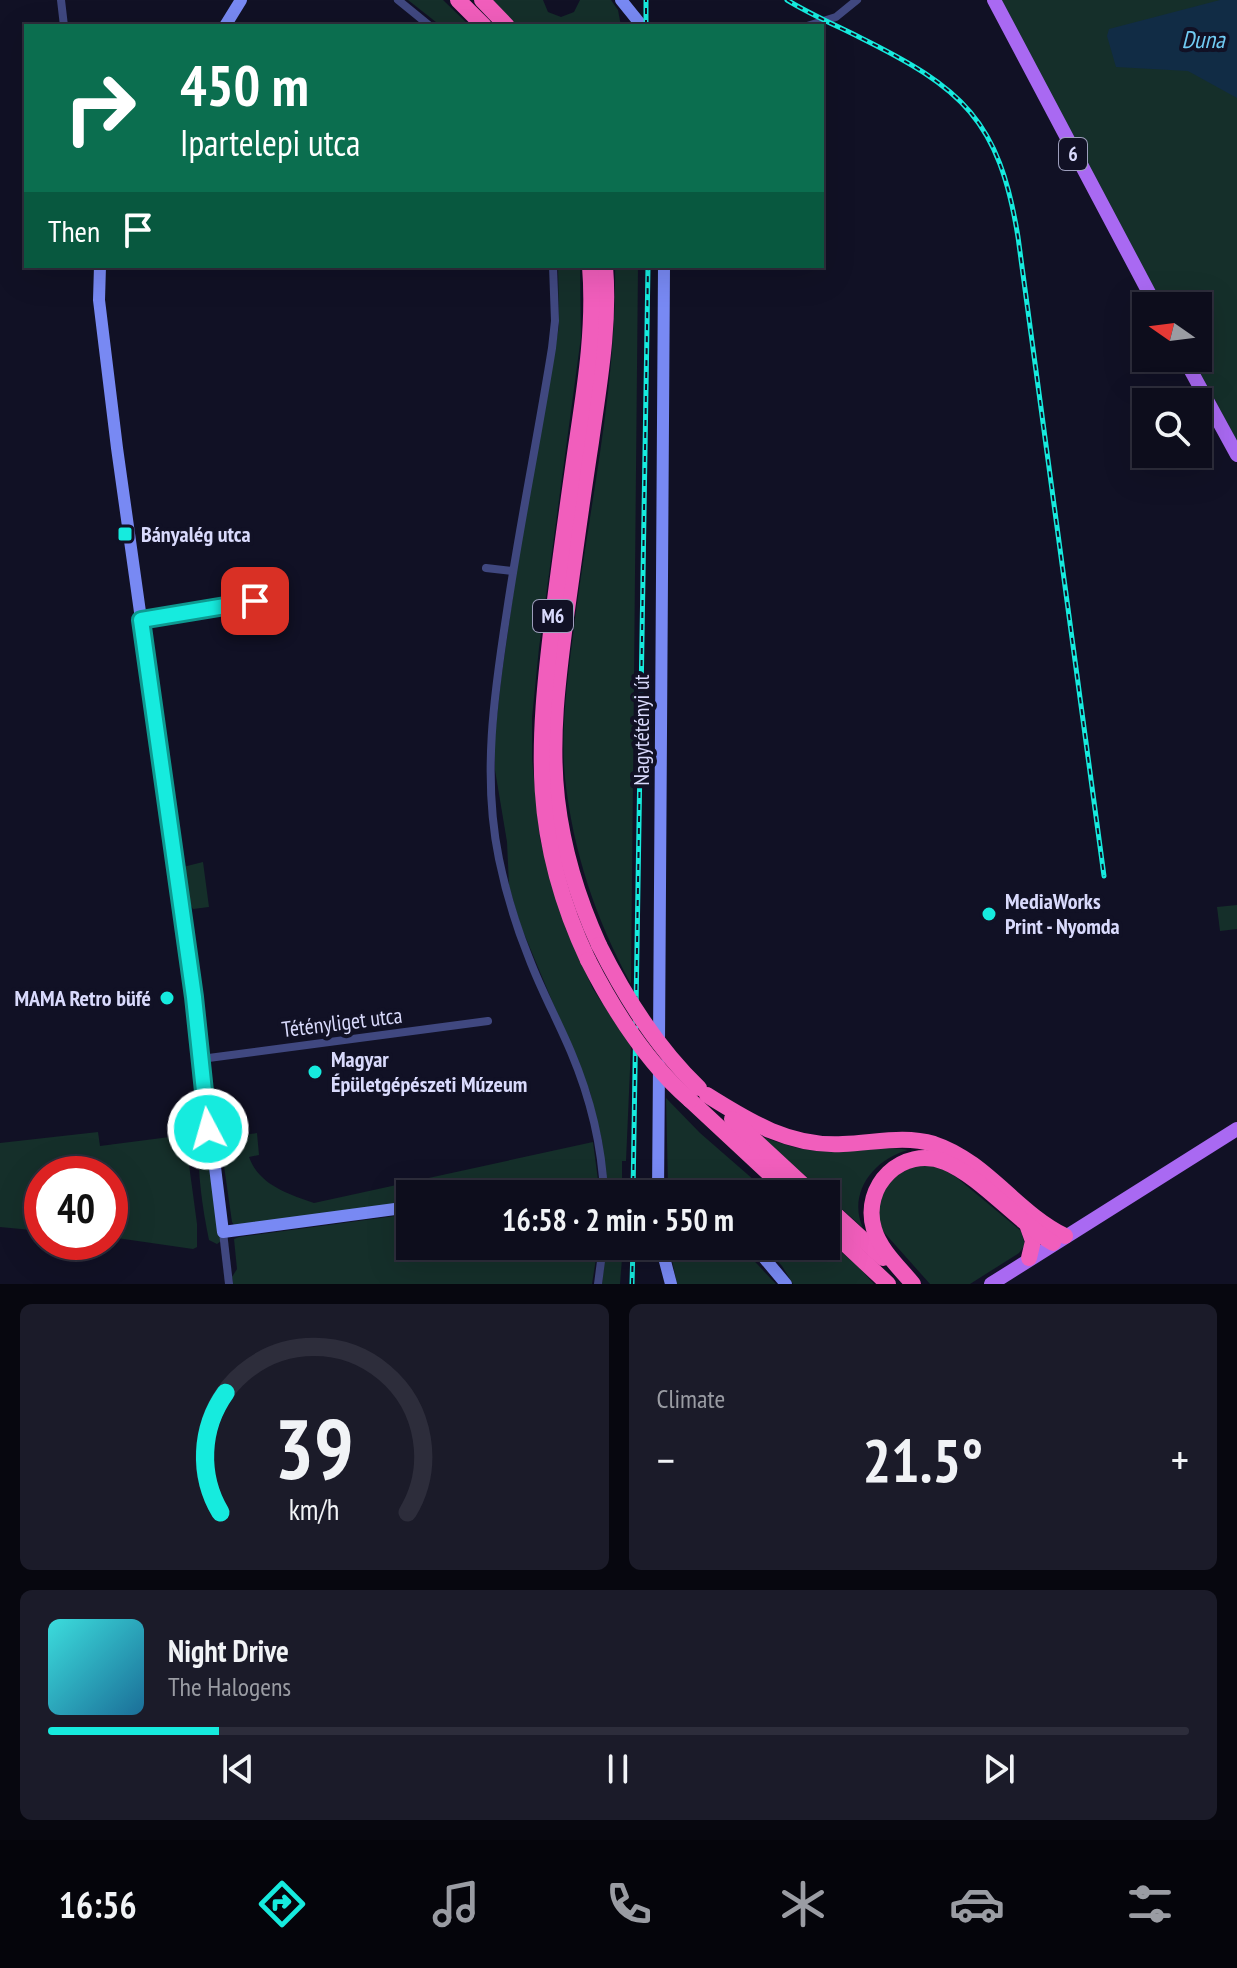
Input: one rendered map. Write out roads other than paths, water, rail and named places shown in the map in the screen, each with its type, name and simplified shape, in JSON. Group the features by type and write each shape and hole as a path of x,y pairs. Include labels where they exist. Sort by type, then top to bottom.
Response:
{"highway":[{"path":"458,0 482,24"},
{"path":"482,0 505,24"},
{"name":"M6","path":"590,268 589,352 547,665 540,748 543,813 554,870 588,960 613,1006 651,1060 698,1094 797,1180"},
{"name":"M6","path":"605,268 605,326 599,384 577,530 553,732 557,799 564,840 578,895 599,945 635,1010 698,1094 778,1180"},
{"path":"698,1094 756,1126 801,1141 840,1145 901,1139 939,1146 963,1159 1035,1224"},
{"path":"912,1284 879,1240 872,1219 877,1187 899,1163 919,1158 946,1162 1059,1240"},
{"path":"840,1219 912,1284"},
{"path":"1029,1258 1035,1224"},
{"path":"840,1239 888,1284"}],"main road":[{"name":"6","path":"994,0 1148,292"},
{"path":"1192,372 1237,455"},
{"path":"991,1284 1237,1129"}],"street":[{"path":"61,0 64,24"},
{"path":"226,24 241,0"},
{"path":"398,0 428,24"},
{"path":"621,0 640,24"},
{"path":"813,24 836,17 857,0"},
{"path":"100,268 99,300 229,1284"},
{"path":"553,268 555,321 552,348 513,571 491,738 491,779 497,845 517,929 581,1077 596,1133 602,1180"},
{"name":"Nagytétényi út","path":"658,1180 664,268"},
{"path":"486,568 513,571"},
{"path":"141,620 259,601"},
{"name":"Tétényliget utca","path":"201,1059 488,1021"},
{"path":"223,1232 396,1209"},
{"path":"598,1284 601,1260"},
{"path":"665,1260 671,1284"},
{"path":"766,1260 786,1284"}],"water":[{"name":"Duna","path":"1220,0 1237,0 1237,98 1188,71 1116,67 1107,36 1109,29"}],"railway":[{"path":"646,0 646,24"},
{"path":"787,0 895,55 950,92 970,112 1000,163 1018,237 1104,876"},
{"path":"633,1180 648,268"},
{"path":"632,1284 633,1260"}],"place":[{"name":"Bányalég utca","path":"125,534"},
{"name":"MediaWorks Print - Nyomda","path":"989,914"},
{"name":"MAMA Retro büfé","path":"167,998"},
{"name":"Magyar Épületgépészeti Múzeum","path":"315,1072"}]}
